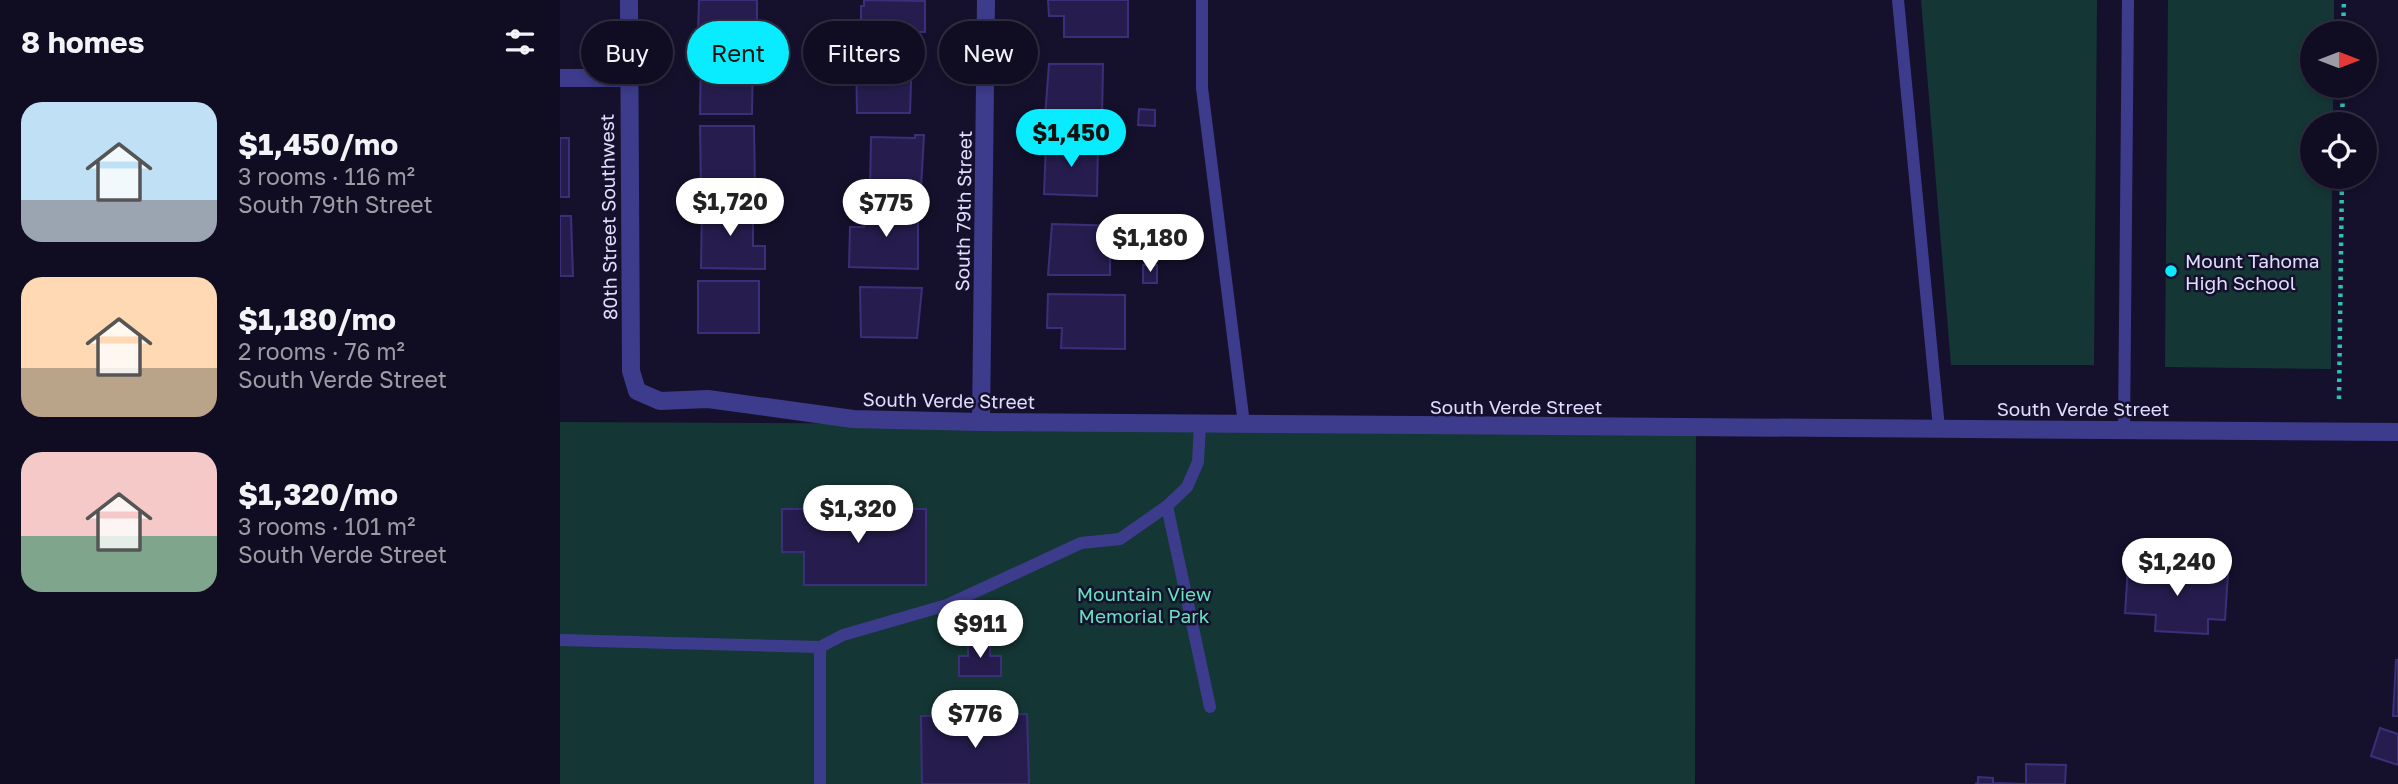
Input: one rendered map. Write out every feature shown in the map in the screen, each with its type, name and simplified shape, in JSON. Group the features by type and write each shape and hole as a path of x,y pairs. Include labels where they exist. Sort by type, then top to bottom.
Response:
{"street":[{"name":"80th Street Southwest","path":"629,0 629,21"},
{"name":"South 79th Street","path":"981,422 986,0"},
{"path":"560,78 581,78"},
{"name":"80th Street Southwest","path":"628,84 631,371 637,391"},
{"name":"South Verde Street","path":"637,391 660,401 708,399 853,419 981,422 2398,432"}],"lane":[{"path":"1202,0 1202,88 1244,425"},
{"path":"1898,0 1939,428"},
{"path":"2124,430 2128,0"},
{"path":"560,640 820,648 843,635 947,605 1081,543 1120,539 1167,506 1187,486 1198,462 1200,424"},
{"path":"1167,506 1210,707"},
{"path":"820,648 820,784"}],"path":[{"path":"2343,21 2344,0"},
{"path":"2339,399 2342,189"}],"green space":[{"path":"1921,0 2097,0 2094,365 1951,365"},
{"path":"2168,0 2334,0 2334,21 2300,21 2300,98 2333,98 2333,112 2300,112 2300,189 2332,189 2331,369 2165,367"},
{"name":"Mountain View Memorial Park","path":"560,422 1696,428 1695,784 560,784"}],"building":[{"path":"699,0 757,0 757,21 698,21"},
{"path":"864,0 925,1 925,21 861,21 861,6 864,6"},
{"path":"1048,0 1128,0 1128,37 1064,37 1064,16 1049,16"},
{"path":"1049,64 1103,64 1102,117 1045,117"},
{"path":"700,84 752,84 752,114 700,114"},
{"path":"857,84 911,84 910,113 857,113"},
{"path":"1139,109 1155,110 1155,126 1138,125"},
{"path":"700,126 754,126 755,190 701,191"},
{"path":"915,135 924,135 921,188 870,187 871,137 915,138"},
{"path":"560,138 569,138 569,197 560,197"},
{"path":"1046,143 1098,144 1097,196 1044,194"},
{"path":"702,204 753,205 753,246 765,246 765,269 701,268"},
{"path":"865,206 918,207 918,269 849,267 850,227 864,227"},
{"path":"560,216 571,216 573,276 560,276"},
{"path":"1052,224 1122,226 1122,257 1110,257 1110,275 1048,275"},
{"path":"1143,265 1157,265 1157,283 1143,283"},
{"path":"698,281 759,281 759,333 698,333"},
{"path":"860,287 922,288 917,338 861,337"},
{"path":"1048,294 1125,295 1125,349 1061,348 1062,328 1047,328"},
{"path":"782,509 926,509 926,585 804,585 804,552 782,552"},
{"path":"2128,567 2228,573 2225,620 2208,619 2208,634 2155,631 2156,615 2125,613"},
{"path":"968,637 990,637 990,656 1001,656 1001,676 959,676 959,656 968,656"},
{"path":"2396,660 2398,716 2393,716"},
{"path":"1027,714 1029,784 922,784 921,716"},
{"path":"2380,728 2398,734 2398,765 2371,756"},
{"path":"2026,764 2066,765 2065,784 2026,784"},
{"path":"1978,777 1993,778 1993,783 2026,784 1975,784 1978,783"}],"place":[{"name":"Mount Tahoma High School","path":"2171,271"}]}
